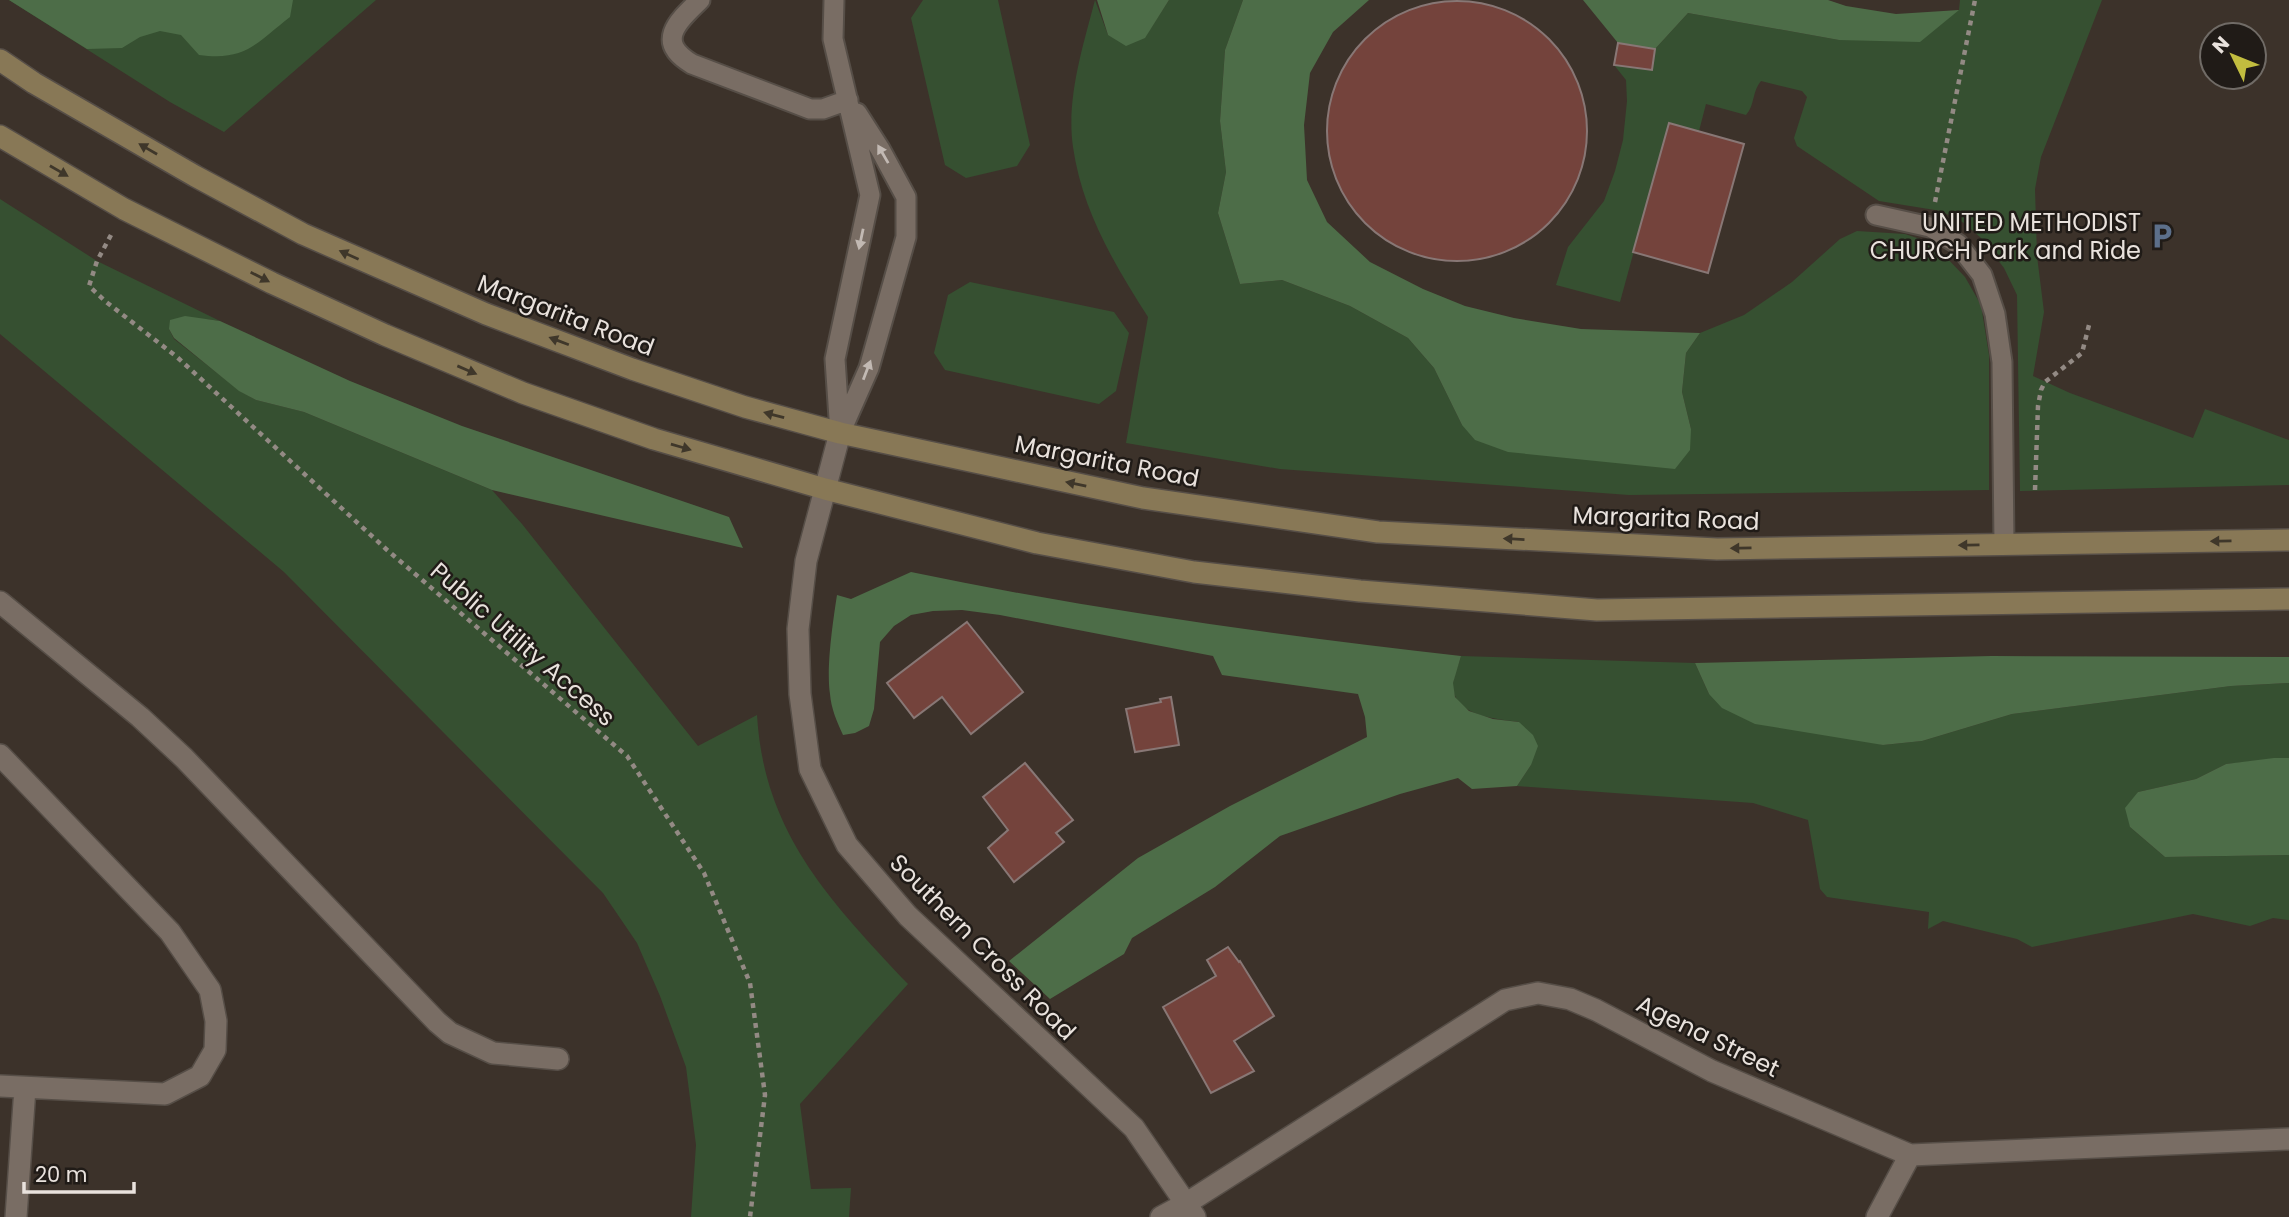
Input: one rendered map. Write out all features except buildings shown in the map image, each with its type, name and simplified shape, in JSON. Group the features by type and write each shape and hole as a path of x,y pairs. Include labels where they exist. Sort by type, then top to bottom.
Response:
{"main road":[{"name":"Margarita Road","path":"0,60 34,83 195,176 303,234 405,280 632,369 746,407 840,433 1143,498 1378,532 1717,549 2289,540"},
{"path":"0,136 124,209 272,283 385,335 523,393 654,439 825,489 1037,543 1194,572 1360,591 1597,610 2289,599"}],"street":[{"name":"Southern Cross Road","path":"840,433 806,561 799,615 800,694 810,769 846,845 908,916 1134,1128 1191,1210"},
{"path":"0,602 141,717 184,758 450,1033 493,1053 558,1059"},
{"path":"0,755 170,932 211,990 216,1021 215,1050 200,1076 165,1094 0,1086"},
{"name":"Agena Street","path":"1161,1217 1191,1210 1505,1000 1538,993 1570,999 1596,1010 1712,1071 1910,1154 2289,1139"},
{"path":"16,1217 25,1088"},
{"path":"1877,1217 1910,1154"}],"lane":[{"path":"699,0 673,30 671,43 677,55 692,64 810,109 823,109 848,100"},
{"path":"834,0 833,39 870,195 835,359 840,433"},
{"path":"840,433 869,368 906,237 906,197 880,149 848,100"},
{"path":"1876,215 1930,227 1958,244 1982,275 1995,314 2002,362 2004,544"}],"path":[{"path":"1930,227 1975,0"},
{"name":"Public Utility Access","path":"124,209 97,261 89,286 105,302 177,357 386,550 627,756 704,873 750,983 764,1083 765,1095 750,1217"},
{"path":"2035,499 2040,390 2045,382 2082,353 2089,326"}],"green space":[{"path":"9,0 376,0 224,132 170,102"},
{"path":"9,0 293,0 290,17 258,42 239,53 215,56 199,55 181,35 160,31 140,37 122,48 87,49"},
{"path":"923,0 998,0 1030,145 1017,166 966,178 945,165 911,18"},
{"path":"1095,0 1108,35 1145,37 1169,0 1243,0 1225,50 1220,121 1226,172 1218,213 1240,284 1282,280 1350,306 1408,338 1434,368 1462,425 1691,429 1682,392 1686,353 1700,333 1744,315 1792,282 1840,239 1857,231 1905,234 1920,239 1944,255 1965,277 1981,305 1989,355 1989,490 1629,495 1280,469 1126,443 1148,317 1101,236 1077,170 1071,129 1077,73"},
{"path":"1097,0 1169,0 1145,38 1126,46 1108,35"},
{"path":"1243,0 1369,0 1333,32 1310,73 1304,125 1307,180 1327,222 1370,262 1423,289 1465,306 1514,318 1581,329 1700,333 1686,353 1682,392 1691,429 1690,450 1675,469 1508,452 1475,440 1462,425 1434,368 1408,338 1350,306 1282,280 1240,284 1218,213 1226,172 1220,121 1225,50"},
{"path":"1583,0 1828,0 1846,6 1896,14 1959,10 1920,42 1839,40 1688,13 1655,49 1618,43"},
{"path":"1960,0 2102,0 2041,157 2035,189 2037,256 2044,312 2033,376 2070,393 2193,438 2205,409 2289,440 2289,485 2020,491 2017,295 2004,268 1981,238 1964,223 1941,211 1879,201 1797,146 1794,138 1807,97 1802,91 1761,81 1746,115 1706,104 1699,131 1669,123 1620,302 1556,285 1568,247 1604,201 1615,171 1623,140 1627,101 1626,80 1614,65 1652,70 1655,49 1688,13 1839,40 1959,10"},
{"path":"0,199 97,261 220,321 205,319 169,329 174,339 240,391 256,400 304,412 492,490 698,746 757,715 762,757 773,796 788,831 828,894 908,984 800,1104 811,1189 851,1188 849,1217 691,1217 696,1145 686,1067 637,943 603,893 284,572 0,334"},
{"path":"970,282 1114,312 1129,333 1116,391 1099,404 945,370 934,353 948,295"},
{"path":"185,316 220,321 350,381 462,426 729,517 743,548 492,490 304,412 256,400 239,391 174,338 169,329 170,320"},
{"path":"911,572 1185,620 1461,656 1453,683 1455,697 1469,711 1493,719 1519,722 1533,735 1538,746 1531,765 1517,786 1472,789 1458,778 1400,794 1280,836 1215,887 1132,938 1124,954 1050,999 1009,961 1138,858 1230,806 1367,737 1365,717 1358,694 1222,675 1213,656 1000,615 962,610 933,611 911,615 894,626 880,642 874,709 869,726 843,735 833,710 829,683 830,644 837,595 851,599"},
{"path":"1461,656 1695,663 1709,694 1883,745 1922,741 2012,714 2231,686 2289,683 2289,758 2226,764 2196,779 2138,792 2130,827 2165,857 2289,855 2289,920 2273,918 2250,926 2193,914 2032,947 2017,939 1943,921 1928,929 1929,912 1827,897 1820,889 1808,820 1753,803 1517,786 1531,765 1519,722 1477,714 1459,703 1454,694 1453,683"},
{"path":"1992,656 2289,657 2289,683 2231,686 2012,714 1922,741 1883,745 1755,724 1722,708 1709,694 1695,663"},
{"path":"2289,758 2289,855 2165,857 2130,827 2125,808 2138,792 2196,779 2226,764"}],"place":[{"name":"UNITED METHODIST CHURCH Park and Ride","path":"2162,236"}]}
